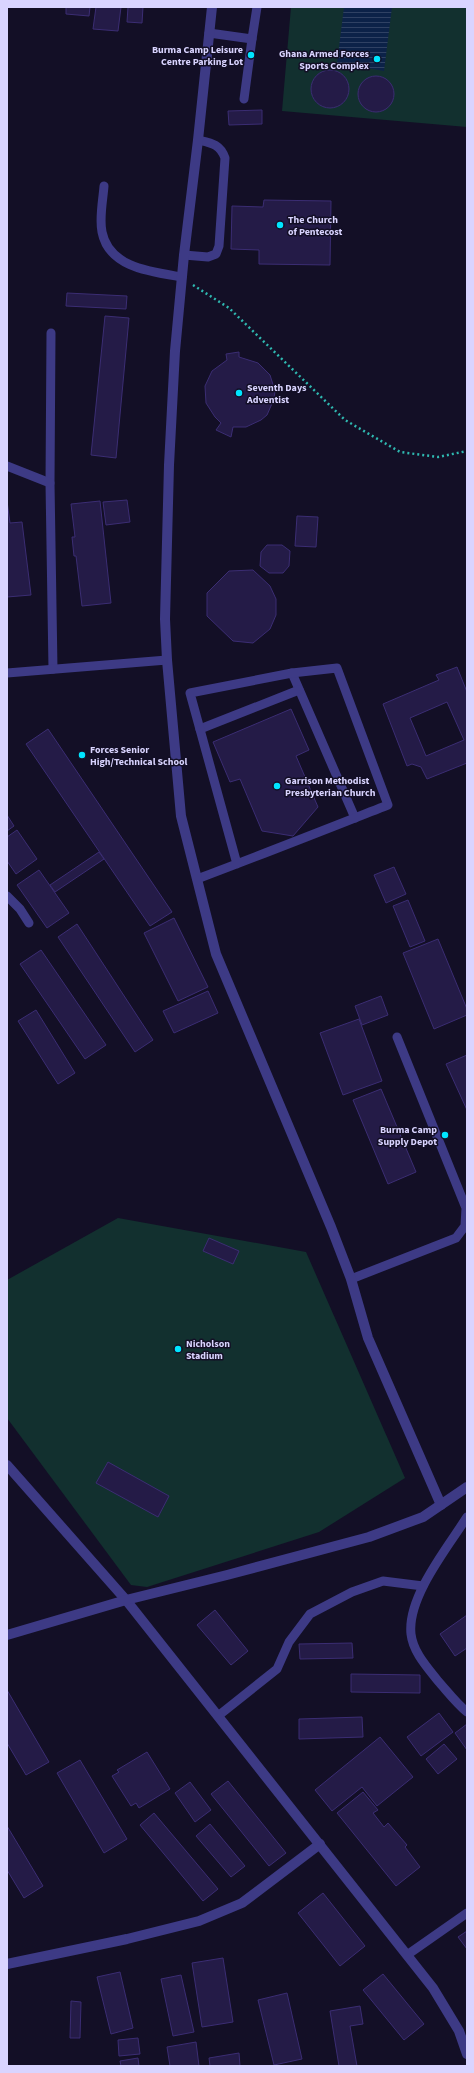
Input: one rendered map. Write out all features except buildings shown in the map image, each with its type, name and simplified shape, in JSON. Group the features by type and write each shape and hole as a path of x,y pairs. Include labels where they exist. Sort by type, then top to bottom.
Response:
{"street":[{"path":"212,7 184,255 175,351 169,465 165,619 167,660 181,816 216,954 297,1144 350,1279 368,1338 441,1505"},
{"path":"7,1465 126,1600 433,1988 455,2025 467,2054"},
{"path":"7,1634 126,1600 227,1576 369,1537 423,1517 466,1490"},
{"path":"7,1964 127,1940 199,1921 242,1904 320,1844"}],"lane":[{"path":"244,99 257,7"},
{"path":"209,33 252,38"},
{"path":"184,255 208,257 216,254 219,246 225,158 223,151 217,145 198,140"},
{"path":"104,186 102,230 106,244 127,264 140,270 182,277"},
{"path":"51,333 50,483 53,669"},
{"path":"7,466 50,483"},
{"path":"7,673 167,660"},
{"path":"197,879 237,864 388,805 337,668 292,673 190,693 237,864"},
{"path":"292,673 355,818"},
{"path":"200,729 299,690"},
{"path":"7,896 20,909 29,924"},
{"path":"350,1279 456,1238 465,1226 466,1208 397,1037"},
{"path":"467,1517 423,1586 415,1605 411,1634 418,1655 430,1671 467,1712"},
{"path":"218,1716 277,1669 289,1642 310,1614 352,1592 383,1581 423,1586"},
{"path":"407,1955 467,1913"}],"path":[{"path":"182,277 229,308 345,420 400,452 438,456 467,451"}],"green space":[{"name":"Ghana Armed Forces Sports Complex","path":"291,7 467,7 467,127 282,111"},
{"name":"Nicholson Stadium","path":"118,1218 306,1252 405,1478 319,1532 147,1587 131,1585 7,1418 7,1280"}],"water":[{"path":"344,7 392,7 384,71 337,63"}],"place":[{"name":"Burma Camp Leisure Centre Parking Lot","path":"251,55"},
{"name":"Ghana Armed Forces Sports Complex","path":"377,59"},
{"name":"The Church of Pentecost","path":"280,225"},
{"name":"Seventh Days Adventist","path":"239,393"},
{"name":"Forces Senior High/Technical School","path":"82,755"},
{"name":"Garrison Methodist Presbyterian Church","path":"277,786"},
{"name":"Burma Camp Supply Depot","path":"445,1135"},
{"name":"Nicholson Stadium","path":"178,1349"}]}
